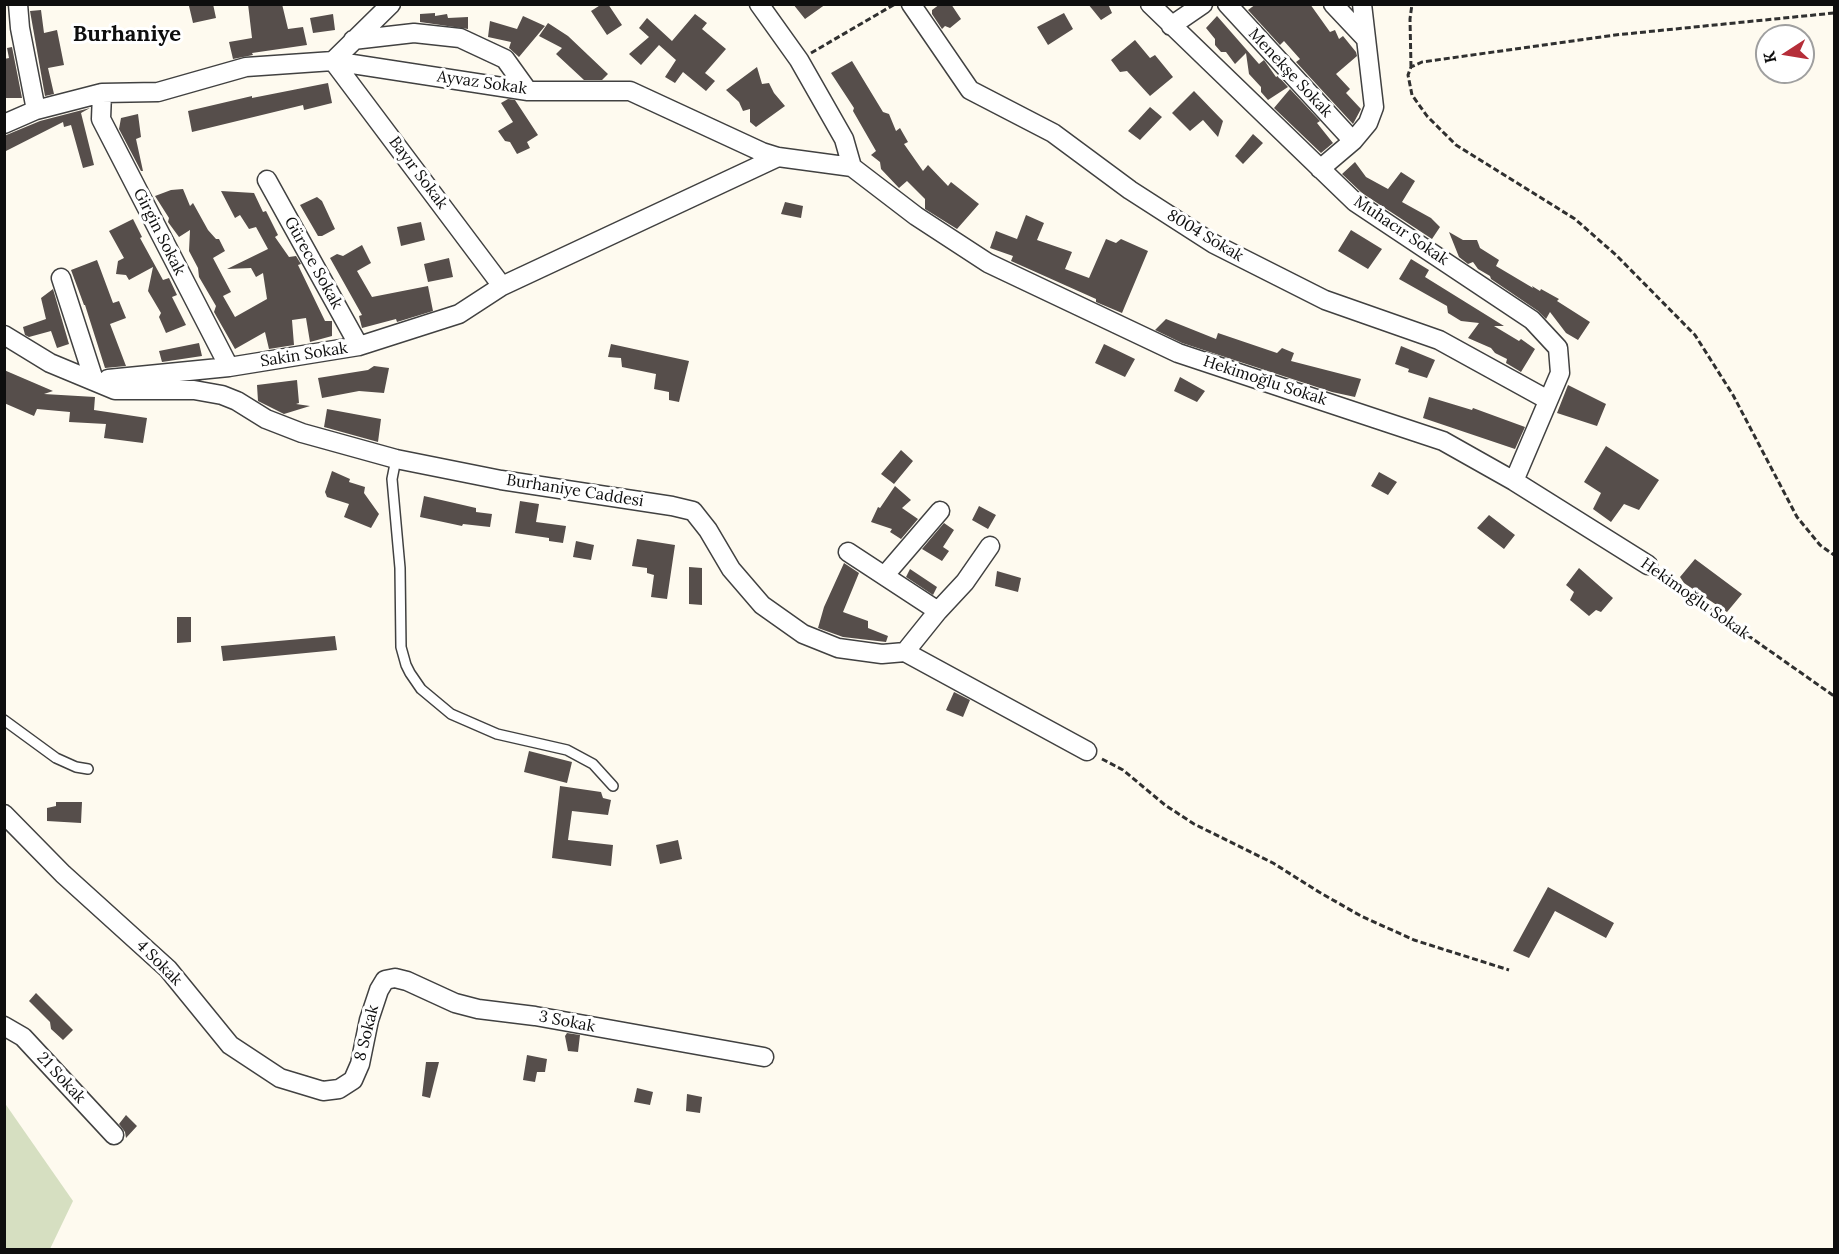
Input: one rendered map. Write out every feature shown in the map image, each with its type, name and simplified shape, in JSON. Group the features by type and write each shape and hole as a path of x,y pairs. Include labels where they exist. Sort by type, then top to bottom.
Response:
{"street":[{"path":"18,4 20,28 36,110"},
{"path":"333,61 391,4"},
{"path":"759,4 799,60 844,139 852,167"},
{"name":"8004 Sokak","path":"911,4 970,90 1053,133 1130,190 1214,244 1325,300 1439,340 1548,400"},
{"name":"Muhacır Sokak","path":"1150,4 1355,202 1532,320 1558,348 1560,373 1514,481"},
{"path":"1171,26 1203,4"},
{"name":"Menekşe Sokak","path":"1227,4 1353,141"},
{"path":"1333,4 1366,39"},
{"path":"1320,169 1353,141 1368,123 1374,107 1362,4"},
{"path":"353,40 414,33 460,38 505,59 528,91"},
{"name":"Ayvaz Sokak","path":"4,124 36,110 102,93 158,92 246,67 333,61 528,91 630,91 762,152 778,157 852,167"},
{"name":"Bayır Sokak","path":"333,61 502,286"},
{"name":"Girgin Sokak","path":"102,93 101,119 229,367"},
{"name":"Sakin Sokak","path":"94,380 229,367 359,346 459,314 502,286 778,157"},
{"name":"Hekimoğlu Sokak","path":"852,167 916,216 988,262 1178,352 1443,441 1514,481 1648,565"},
{"name":"Gürece Sokak","path":"267,180 359,346"},
{"path":"61,279 94,380"},
{"name":"Burhaniye Caddesi","path":"4,335 50,363 115,390 194,390 222,395 237,401 266,419 302,433 396,459 501,480 693,511 708,530 731,569 762,605 803,634 838,648 882,654 905,652"},
{"path":"885,575 940,511"},
{"path":"990,546 965,582 938,610 905,652 1087,751"},
{"path":"848,552 938,610"},
{"name":"4 Sokak","path":"4,814 63,874 168,969 230,1046 280,1078 323,1091"},
{"name":"3 Sokak","path":"379,990 385,980 395,978 407,981 455,1003 478,1009 535,1016 764,1058"},
{"name":"8 Sokak","path":"323,1091 339,1089 353,1080 360,1064 371,1011 379,990"},
{"name":"21 Sokak","path":"4,1026 23,1037 114,1135"}],"lane":[{"path":"396,459 392,479 400,568 401,647 410,673 421,689 451,714 497,734 567,750 593,764 614,786"},
{"path":"4,720 56,758 88,769"}],"path":[{"path":"799,60 894,4"},
{"path":"1412,4 1411,67 1408,75 1412,94 1427,116 1456,145 1575,219 1616,255 1695,335 1733,395 1797,517 1820,545 1834,555"},
{"path":"1411,67 1422,62 1615,35 1834,13"},
{"name":"Hekimoğlu Sokak","path":"1648,565 1834,696"},
{"path":"1087,751 1124,770 1165,804 1194,824 1273,863 1361,916 1414,940 1509,970"}],"green space":[{"path":"4,1102 73,1201 50,1249 5,1249"}],"building":[{"path":"213,4 216,18 193,23 189,6"},
{"path":"248,4 282,4 288,29 303,27 307,45 252,53 253,55 233,59 229,42 252,38"},
{"path":"602,4 608,4 622,25 607,35 591,11"},
{"path":"793,4 826,4 805,19"},
{"path":"940,4 951,4 961,19 950,28 945,26 942,29 932,14 932,10"},
{"path":"1088,4 1108,4 1112,13 1101,20"},
{"path":"1256,4 1310,4 1330,32 1335,30 1339,39 1343,36 1356,52 1357,56 1336,74 1350,89 1346,93 1361,109 1353,124 1296,62 1300,59 1284,41 1280,45 1248,10"},
{"path":"41,10 44,33 57,30 64,65 48,68 54,94 45,96 30,11"},
{"path":"435,13 435,16 447,14 448,18 468,17 468,29 420,22 420,14"},
{"path":"1064,13 1073,29 1048,45 1037,27"},
{"path":"333,14 335,30 313,33 310,18"},
{"path":"695,14 707,23 702,29 726,49 705,73 715,81 706,91 683,72 675,83 665,77 676,60 659,45 641,65 629,54 649,37 639,28 647,18 672,41"},
{"path":"523,16 545,26 519,57 509,48 511,42 488,37 490,21 517,29"},
{"path":"1217,16 1259,64 1264,60 1276,77 1278,76 1288,87 1268,100 1261,92 1261,87 1249,74 1246,53 1235,64 1226,52 1221,52 1215,45 1215,39 1206,28"},
{"path":"548,23 568,36 608,74 602,80 584,80 556,54 562,48 539,36"},
{"path":"1135,40 1150,58 1155,55 1173,77 1150,96 1127,71 1120,72 1111,60"},
{"path":"12,47 22,98 4,98 4,59 9,58 7,48"},
{"path":"852,61 883,112 889,114 896,131 900,128 908,142 904,144 923,171 928,165 948,186 951,182 979,204 957,229 925,209 925,199 907,181 899,188 881,169 880,162 871,155 876,151 853,111 854,108 831,73"},
{"path":"757,67 762,84 769,83 785,106 756,127 750,122 750,109 743,111 739,102 726,90"},
{"path":"328,83 332,103 304,110 303,105 192,132 188,111 252,96 252,98"},
{"path":"1290,89 1320,121 1317,123 1333,143 1321,153 1274,108"},
{"path":"1194,91 1223,121 1218,137 1203,120 1190,131 1172,113"},
{"path":"508,99 515,100 538,135 527,142 530,148 517,154 510,142 505,141 498,131 513,122 501,103"},
{"path":"1150,107 1162,117 1140,140 1128,131"},
{"path":"90,108 81,113 94,165 83,168 71,125 64,127 63,122 4,152 4,136 40,121"},
{"path":"138,114 141,137 136,139 143,171 119,129 121,118"},
{"path":"1253,134 1263,143 1243,164 1235,156"},
{"path":"1355,162 1366,177 1388,189 1401,172 1415,181 1402,202 1431,218 1440,227 1432,239 1362,193 1342,174"},
{"path":"183,189 190,206 193,203 208,230 216,239 219,239 225,251 213,258 231,292 223,296 235,317 267,299 263,273 256,277 251,268 227,269 268,249 256,227 249,229 240,215 235,218 221,191 254,193 278,235 275,237 289,257 296,256 301,264 298,265 325,321 332,321 332,336 310,342 306,318 292,320 294,345 269,349 265,332 235,349 214,312 216,306 199,277 198,268 189,251 190,230 179,237 168,222 169,218 155,196 171,190"},
{"path":"317,197 322,201 335,229 322,236 318,236 300,205"},
{"path":"785,202 803,206 801,218 781,214"},
{"path":"1026,215 1044,223 1037,240 1072,252 1065,269 1089,278 1106,239 1116,243 1121,239 1148,251 1122,313 1011,261 1013,256 990,248 996,231 1017,239"},
{"path":"133,219 142,237 140,238 163,280 169,278 177,295 172,297 186,325 166,333 159,317 161,313 148,291 153,267 129,280 126,275 116,274 118,261 124,258 109,231"},
{"path":"421,222 425,240 401,246 397,227"},
{"path":"1351,230 1382,249 1368,269 1338,251"},
{"path":"1449,232 1463,240 1477,240 1480,248 1499,260 1496,266 1533,288 1532,286 1559,299 1557,301 1590,322 1578,340 1566,333 1550,312 1546,319 1478,269 1473,262 1468,264 1459,257"},
{"path":"362,245 371,263 357,271 372,297 428,286 433,311 397,322 396,319 362,328 359,316 362,315 330,258 337,254 343,256"},
{"path":"449,258 453,277 428,282 424,264"},
{"path":"1411,259 1429,270 1425,277 1504,326 1494,326 1519,341 1521,339 1535,349 1521,372 1506,363 1507,359 1495,353 1491,348 1468,338 1479,323 1461,321 1448,313 1447,306 1399,279"},
{"path":"97,260 113,303 119,301 126,318 110,324 126,366 105,368 71,270"},
{"path":"53,289 69,344 57,348 51,331 29,337 25,335 23,327 46,319 41,298"},
{"path":"1166,319 1216,339 1218,333 1277,353 1282,348 1294,353 1291,361 1361,379 1355,397 1332,392 1182,343 1155,330"},
{"path":"199,343 202,356 162,362 159,351"},
{"path":"611,344 689,361 679,402 669,400 669,392 654,389 656,374 622,367 621,358 608,357"},
{"path":"1104,344 1135,359 1125,377 1095,363"},
{"path":"1401,346 1435,360 1427,378 1408,372 1409,369 1395,364"},
{"path":"374,366 389,368 384,393 359,391 322,398 318,378 368,370"},
{"path":"4,370 53,391 44,394 95,397 94,410 147,418 143,443 104,438 106,424 69,422 70,412 37,409 34,416 4,403"},
{"path":"1180,377 1205,391 1197,402 1174,391"},
{"path":"297,380 299,403 296,404 310,406 284,414 258,401 257,385"},
{"path":"1568,385 1606,404 1597,426 1557,413"},
{"path":"1429,397 1472,410 1473,408 1525,427 1515,449 1423,418"},
{"path":"327,409 381,419 378,442 324,427"},
{"path":"1606,446 1659,480 1639,510 1624,504 1611,522 1593,509 1601,493 1584,482"},
{"path":"901,450 913,461 894,484 881,474"},
{"path":"332,471 350,479 349,482 365,487 364,493 379,514 371,528 344,517 349,504 327,497 325,492"},
{"path":"1379,472 1397,482 1388,495 1371,486"},
{"path":"895,486 911,500 902,508 918,519 901,539 890,532 892,529 871,522 878,507 880,508"},
{"path":"424,496 476,508 476,512 492,514 490,527 463,524 462,526 420,517"},
{"path":"520,501 539,504 536,522 566,526 563,543 549,541 549,538 515,533"},
{"path":"979,506 996,515 988,529 972,520"},
{"path":"1489,515 1515,535 1504,549 1477,528"},
{"path":"944,523 954,530 943,547 949,551 942,561 922,549"},
{"path":"637,539 675,545 667,599 651,597 654,575 647,573 647,568 632,566"},
{"path":"576,541 594,545 591,560 573,557"},
{"path":"1695,559 1742,594 1727,612 1684,583 1680,577"},
{"path":"844,563 859,573 843,612 868,621 868,628 888,636 886,642 843,637 818,628 824,607"},
{"path":"689,567 702,568 702,605 689,604"},
{"path":"1579,568 1613,598 1601,612 1596,610 1589,616 1570,600 1574,592 1566,585"},
{"path":"910,569 937,587 933,595 906,577"},
{"path":"997,571 1021,578 1018,592 995,586"},
{"path":"177,617 191,617 191,642 177,643"},
{"path":"335,636 337,650 223,661 221,646"},
{"path":"954,692 970,700 963,717 946,710"},
{"path":"529,751 572,762 567,783 524,772"},
{"path":"560,786 601,792 603,798 611,800 608,815 572,811 568,840 613,845 611,866 552,858"},
{"path":"56,802 82,802 81,823 47,821 47,808 56,806"},
{"path":"678,840 682,859 660,864 656,845"},
{"path":"1548,887 1614,923 1606,938 1555,911 1529,958 1513,951"},
{"path":"36,993 73,1030 63,1040 51,1029 50,1022 29,1001"},
{"path":"567,1033 580,1035 578,1052 568,1051 565,1036"},
{"path":"527,1055 547,1059 545,1072 537,1072 535,1082 523,1080"},
{"path":"426,1062 439,1062 430,1098 422,1096"},
{"path":"637,1088 653,1092 650,1105 634,1102"},
{"path":"687,1094 702,1097 700,1113 686,1111"},
{"path":"126,1115 137,1126 126,1138 119,1124"}],"district":[{"name":"Burhaniye","path":"127,35"}]}
